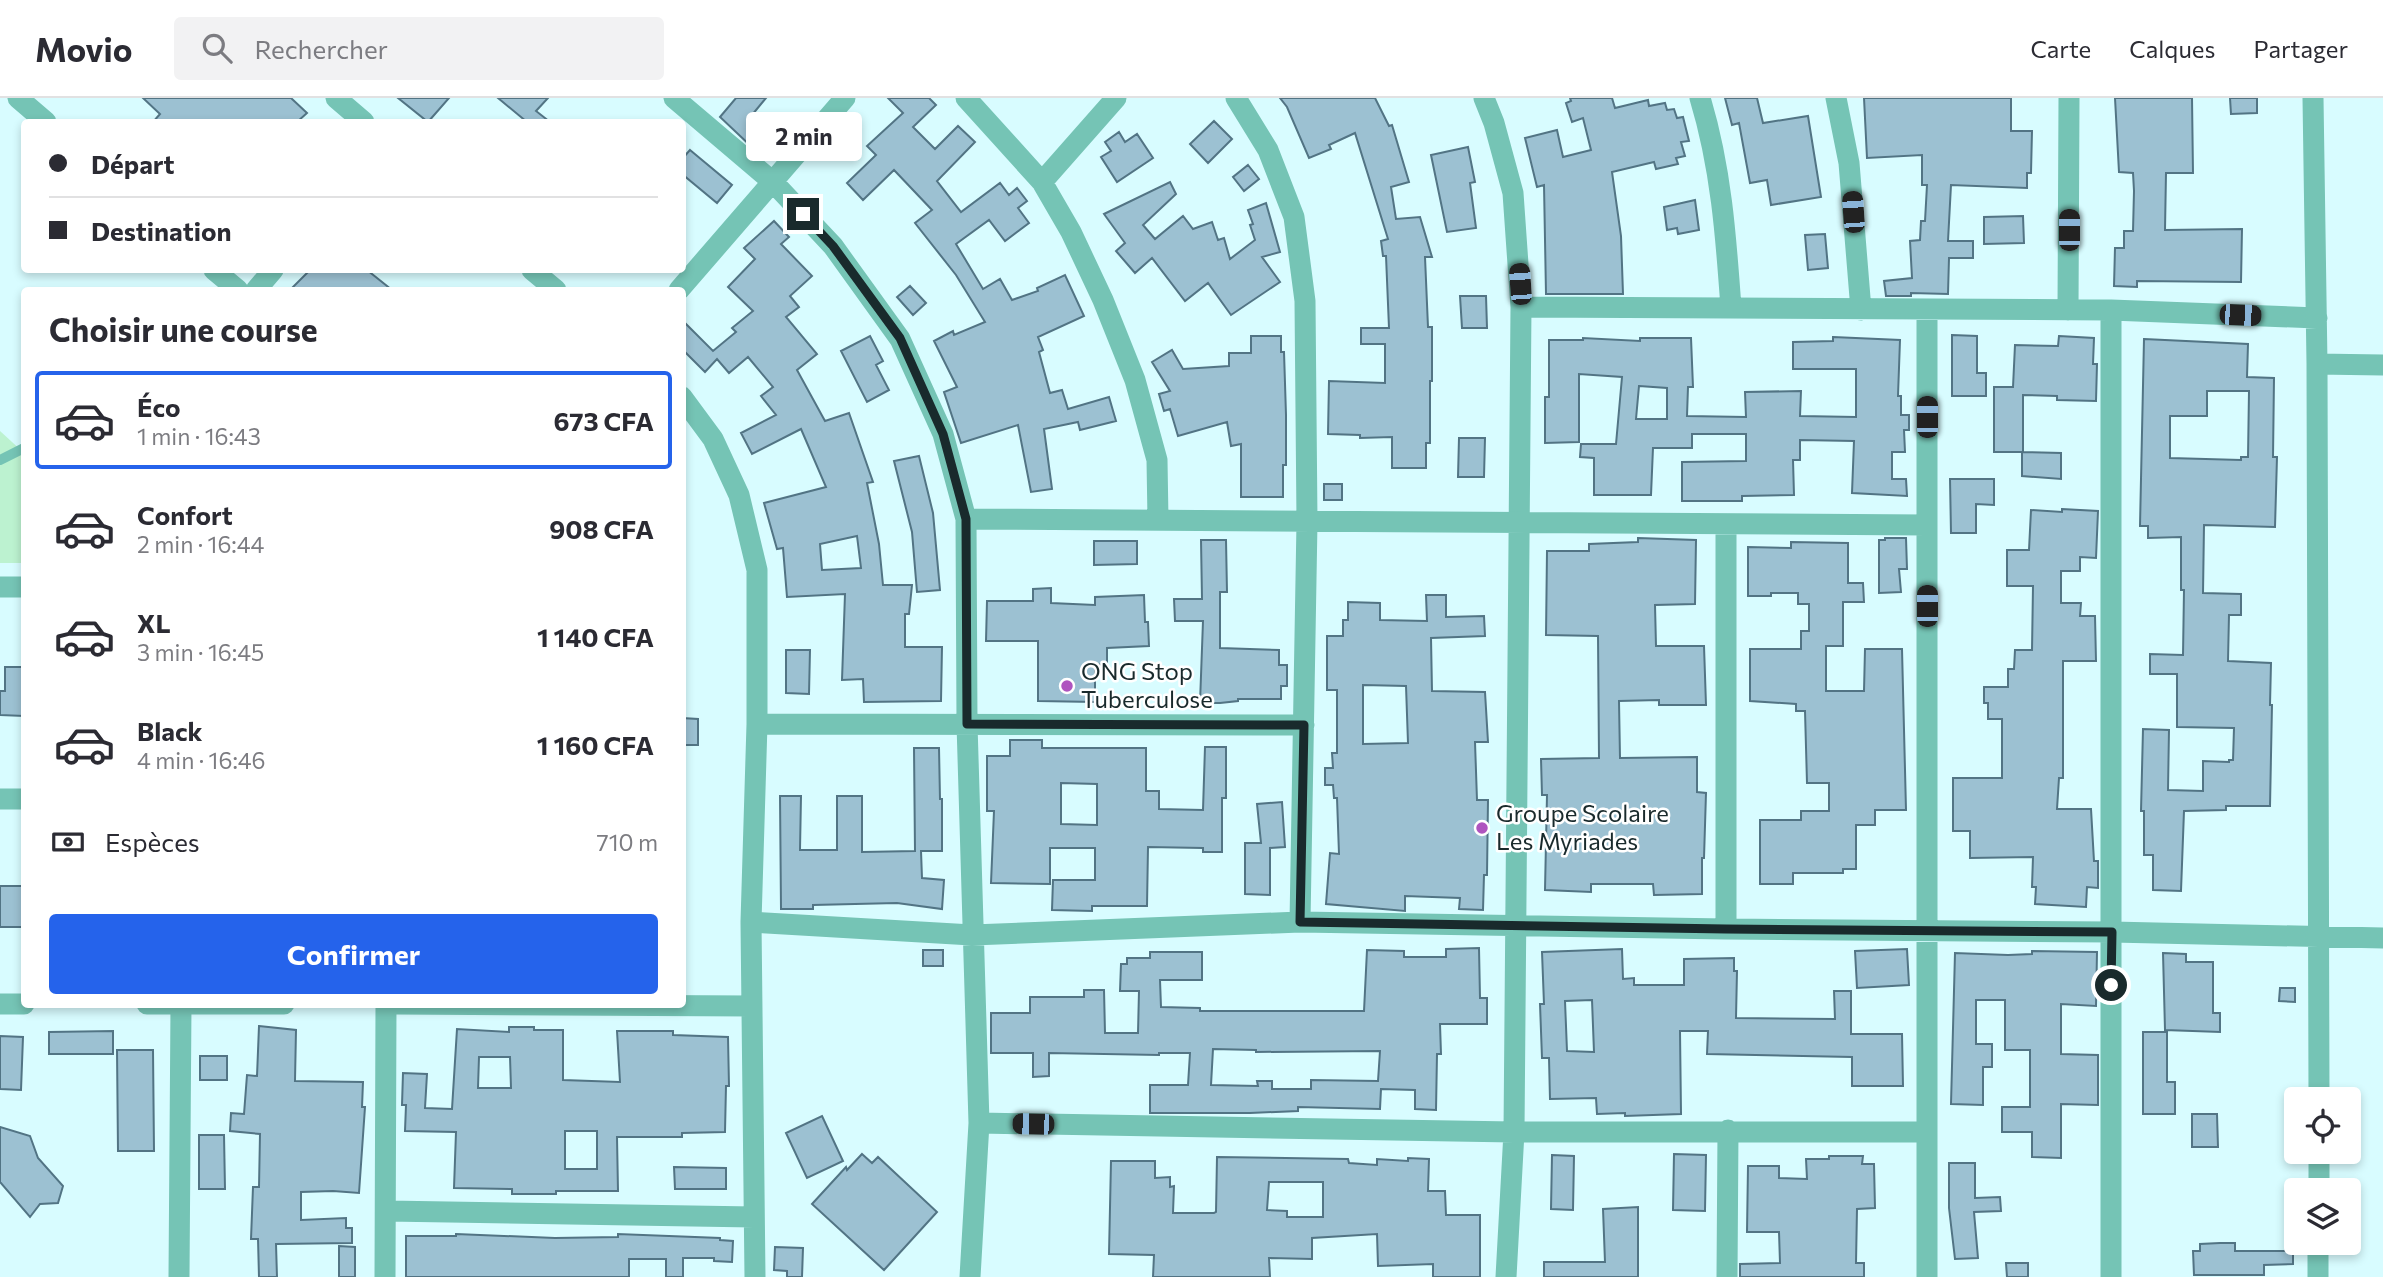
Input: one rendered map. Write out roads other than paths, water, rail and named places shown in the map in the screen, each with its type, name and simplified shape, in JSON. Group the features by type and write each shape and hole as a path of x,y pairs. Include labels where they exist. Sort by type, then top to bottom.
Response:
{"street":[{"path":"18,98 42,119"},
{"path":"336,98 360,119"},
{"path":"674,98 773,182 833,246 900,338 943,434 966,519 967,724 979,1123 970,1277"},
{"path":"683,287 845,98"},
{"path":"966,98 1042,182 1103,300 1135,380 1157,460 1158,520"},
{"path":"1042,182 1116,98"},
{"path":"1236,98 1268,150 1294,217 1305,301 1307,522 1300,922"},
{"path":"1483,98 1494,123 1513,193 1521,307 1514,1132 1506,1277"},
{"path":"1700,98 1724,207 1731,308"},
{"path":"1836,98 1849,163 1861,310"},
{"path":"2068,310 2070,98"},
{"path":"2313,98 2317,318 2319,1087"},
{"path":"218,273 234,287"},
{"path":"259,287 270,273"},
{"path":"536,273 552,287"},
{"path":"1521,307 2111,310 2317,318"},
{"path":"1927,309 1927,1277"},
{"path":"2111,310 2111,1277"},
{"path":"2317,365 2383,365"},
{"path":"686,402 713,439 739,495 757,570 757,724 751,922 755,1277"},
{"path":"966,519 1927,525"},
{"path":"1726,524 1726,929"},
{"path":"0,587 21,587"},
{"path":"757,724 1304,725"},
{"path":"0,799 21,799"},
{"path":"751,922 972,935 1300,922 2383,938"},
{"path":"0,1004 21,1004"},
{"path":"686,1006 752,1006"},
{"path":"179,1277 181,1008"},
{"path":"385,1277 386,1008"},
{"path":"979,1123 1514,1132 1927,1132"},
{"path":"1727,1277 1728,1130"},
{"path":"387,1211 754,1217"},
{"path":"2318,1255 2318,1277"}],"lane":[{"path":"0,460 21,450"}],"place":[{"name":"ONG Stop Tuberculose","path":"1067,686"},
{"name":"Groupe Scolaire Les Myriades","path":"1482,828"}]}
